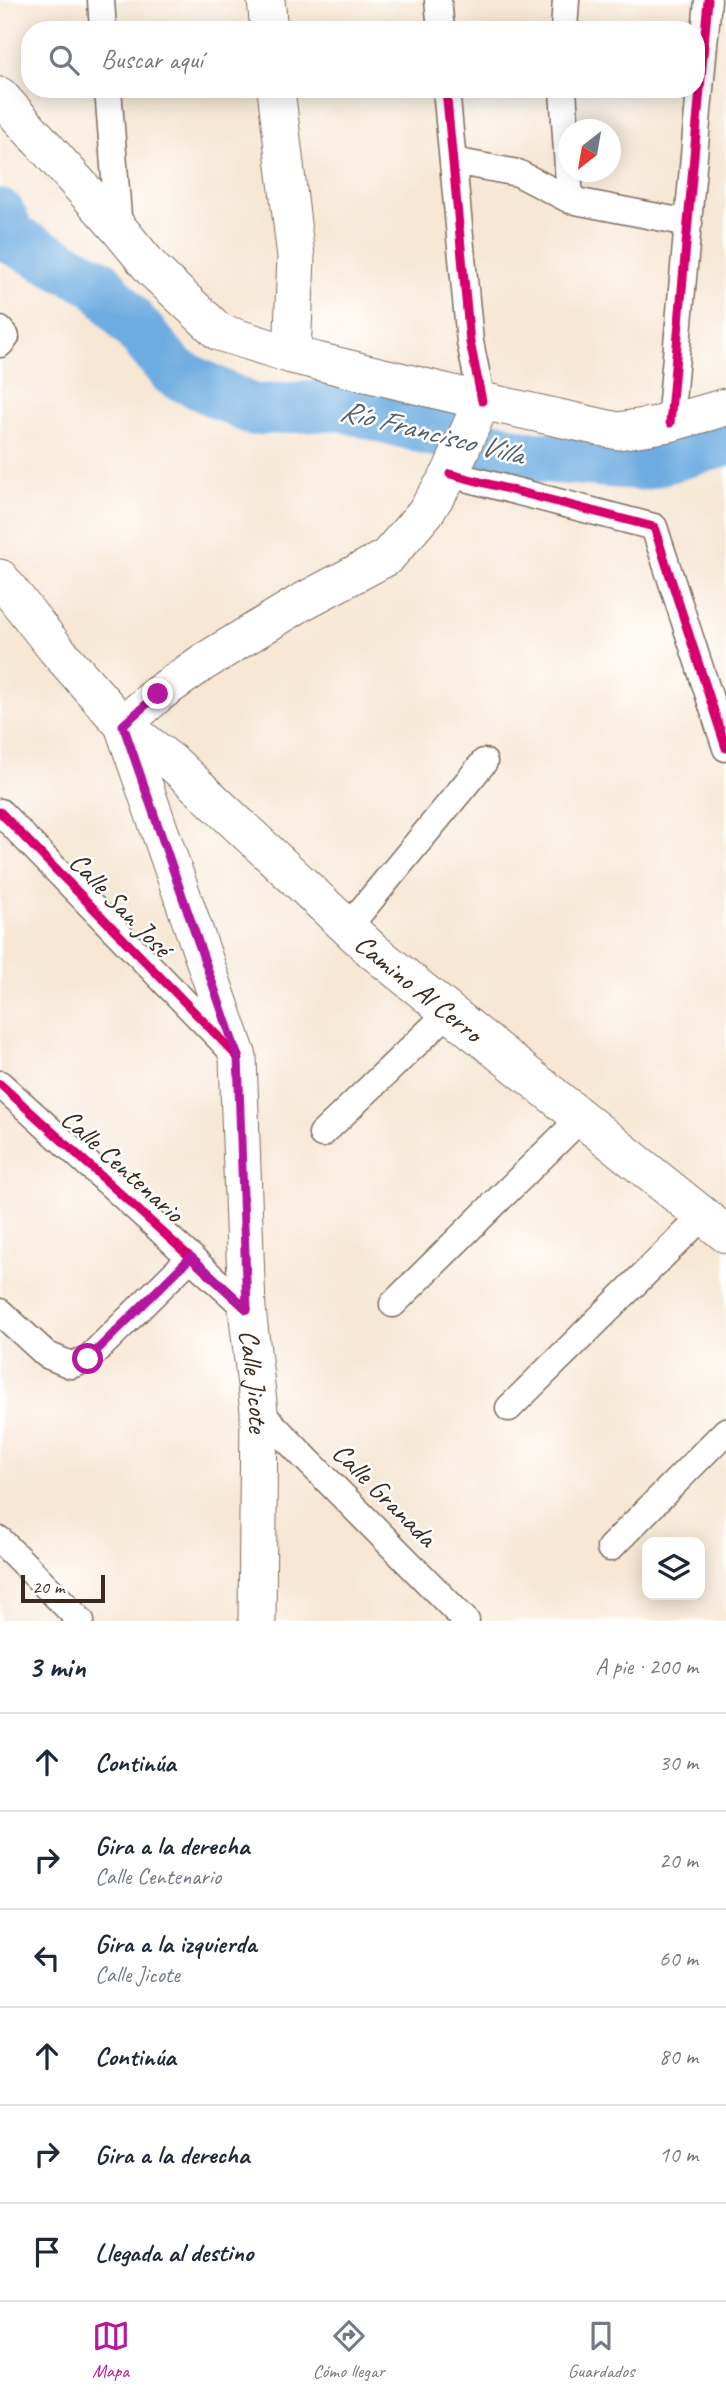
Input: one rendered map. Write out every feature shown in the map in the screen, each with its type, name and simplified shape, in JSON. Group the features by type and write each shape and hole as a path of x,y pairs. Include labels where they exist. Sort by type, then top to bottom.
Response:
{"main road":[{"path":"266,0 269,21"},
{"path":"0,96 152,269 219,332 292,355 482,401 618,430 670,423 726,407"},
{"path":"277,98 296,257 292,355"},
{"path":"0,578 56,649 123,725 158,694 202,663 302,602 387,557 425,513 450,474 482,401"},
{"name":"Camino Al Cerro","path":"123,725 175,765 373,951 715,1225"},
{"name":"Calle Jicote","path":"123,725 238,1057 247,1309 259,1411 257,1621"}],"street":[{"path":"101,0 102,21"},
{"path":"438,0 440,21"},
{"path":"565,21 566,0"},
{"path":"705,35 708,0"},
{"path":"109,98 119,229"},
{"path":"447,98 470,342 482,401"},
{"path":"564,98 570,200"},
{"path":"670,423 700,98"},
{"path":"453,161 518,173 570,200 689,223"},
{"path":"0,330 6,337 0,344"},
{"path":"450,474 654,527 726,748"},
{"path":"348,927 484,762"},
{"name":"Calle San José","path":"0,812 10,835 238,1057"},
{"path":"322,1134 449,1012"},
{"name":"Calle Centenario","path":"0,1084 247,1309"},
{"path":"393,1304 581,1118"},
{"path":"509,1408 715,1225"},
{"path":"0,1312 47,1355 71,1365 88,1359 191,1257"},
{"name":"Calle Granada","path":"259,1411 466,1621"},
{"path":"610,1548 726,1431"},
{"path":"0,1540 81,1621"}],"waterway":[{"name":"Río Francisco Villa","path":"0,214 12,239 99,284 174,372 253,410 338,405 525,456 642,465 726,441"}],"cycle path":[{"path":"705,33 708,0"},
{"path":"447,98 470,342 482,401"},
{"path":"670,423 699,98"},
{"path":"450,474 654,527 726,748"},
{"path":"0,812 238,1057"},
{"path":"0,1084 247,1309"}],"route":[{"path":"88,1359 191,1257 247,1309 238,1057 123,725 158,694"}]}
